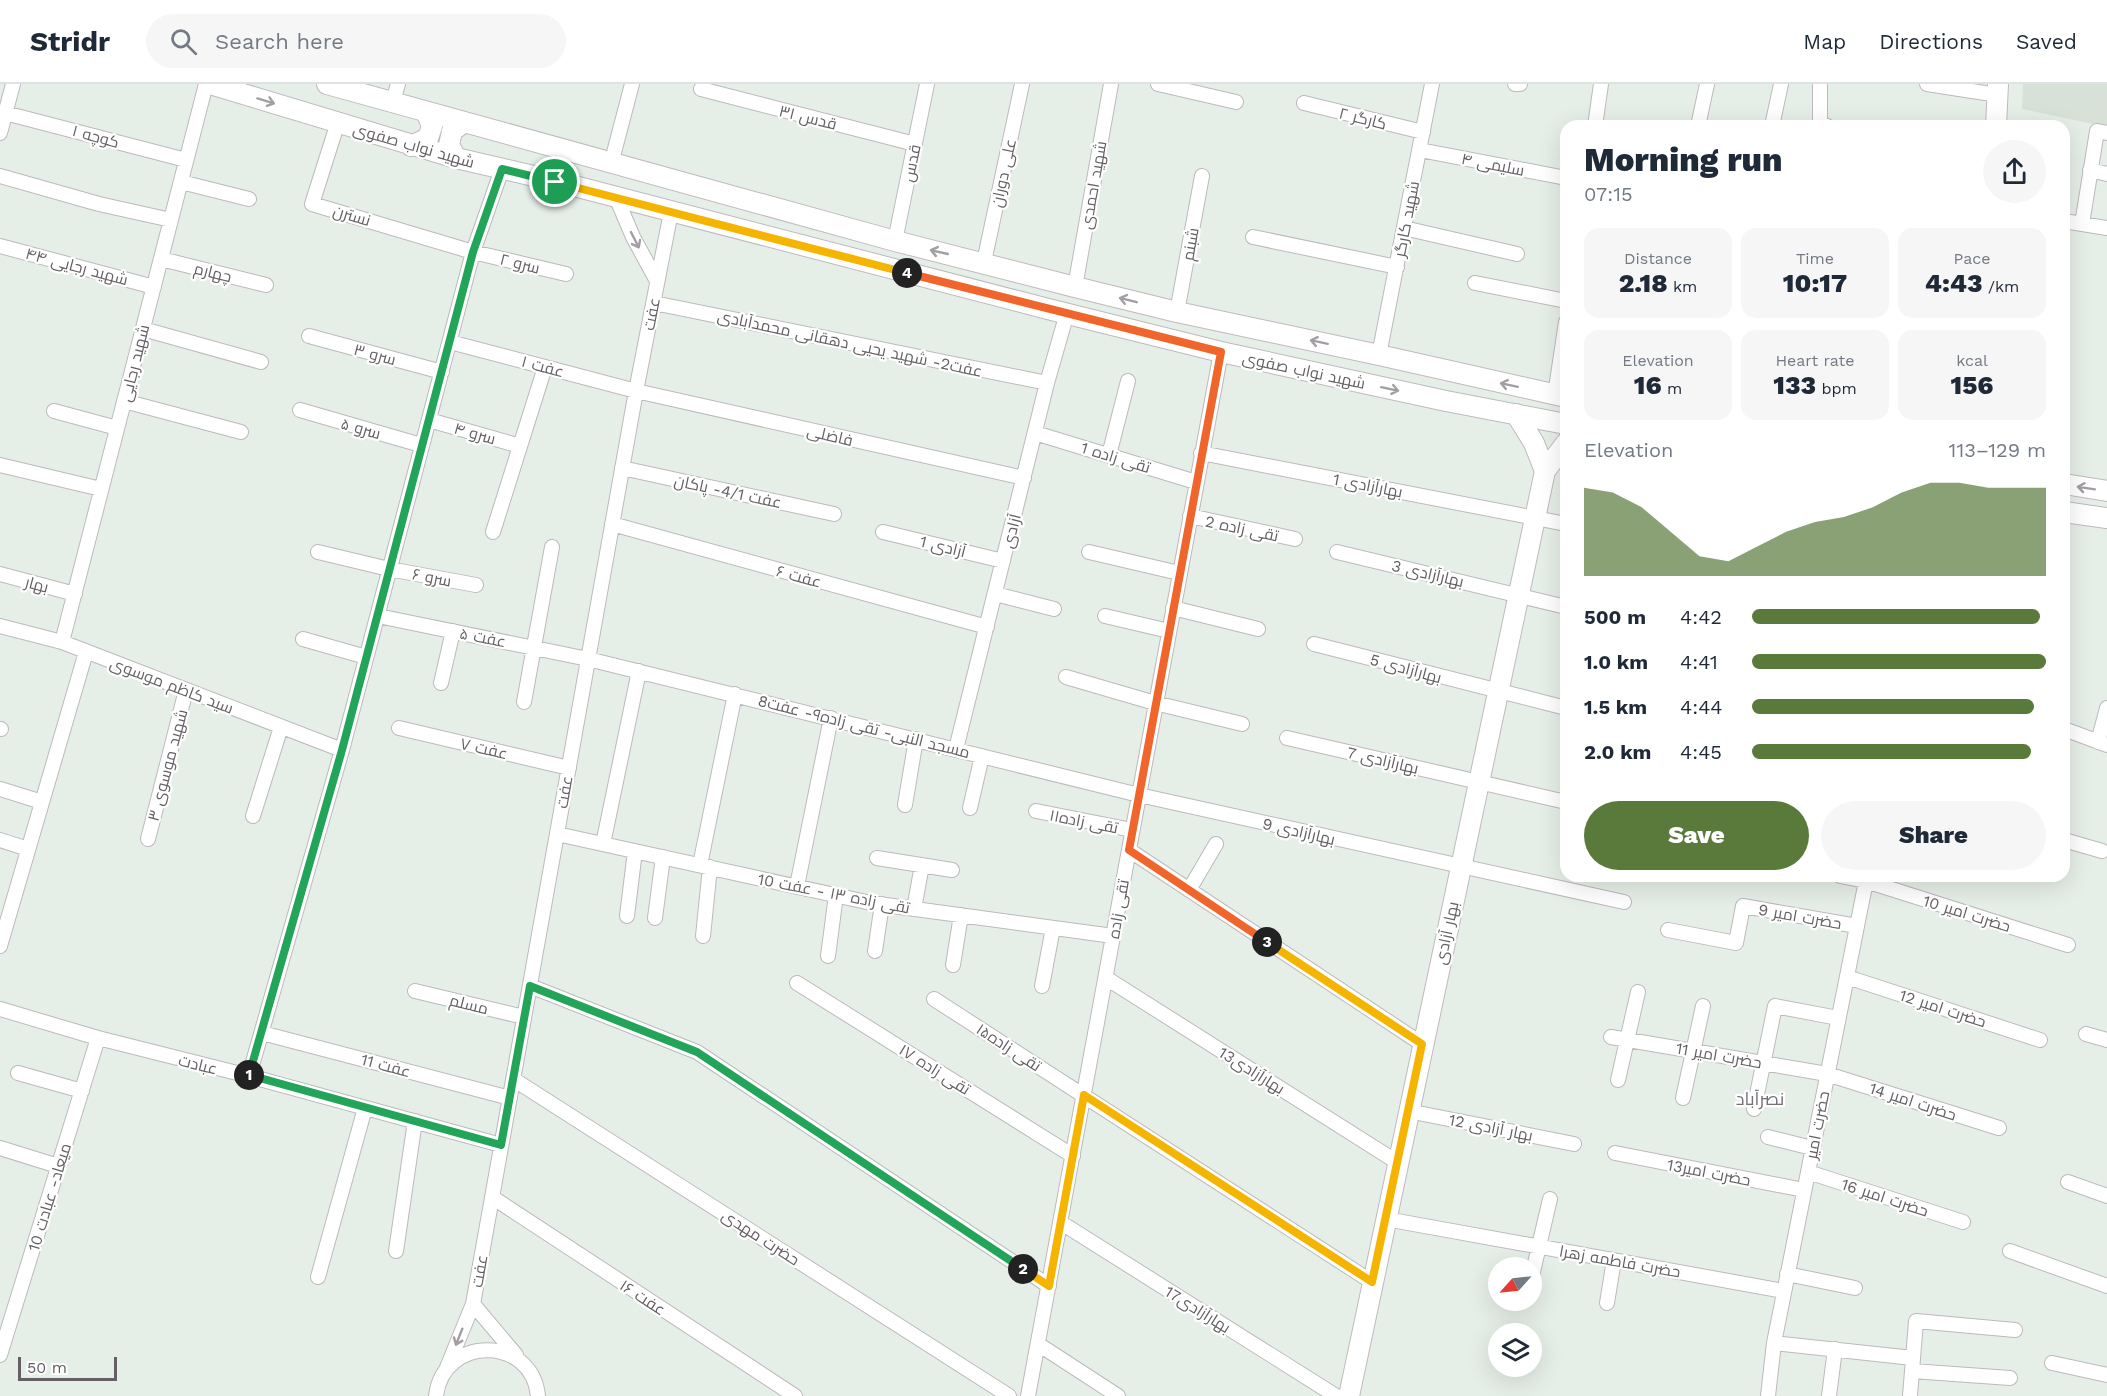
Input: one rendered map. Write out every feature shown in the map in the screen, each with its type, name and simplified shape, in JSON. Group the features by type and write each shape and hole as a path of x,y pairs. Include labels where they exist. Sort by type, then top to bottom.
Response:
{"main road":[{"name":"شهید نواب صفوی","path":"208,84 456,158 1221,352 1560,423"},
{"name":"شهید نواب صفوی","path":"327,84 395,93 426,112 463,123 895,241 1075,287 1177,312 1560,396"},
{"path":"1996,120 1998,89"},
{"path":"411,146 428,138 432,126 426,112"},
{"path":"456,158 449,145 452,131 463,123"},
{"path":"1516,414 1534,443 1545,471"},
{"name":"بهار آزادی","path":"1348,1396 1545,471 1560,450"},
{"path":"2070,485 2107,491"},
{"path":"2070,513 2107,518"}],"street":[{"path":"0,133 13,84"},
{"name":"شهید رجایی","path":"62,642 186,160 208,84"},
{"path":"611,164 632,84"},
{"name":"قدس","path":"895,241 927,84"},
{"name":"علی دوران","path":"984,262 1022,84"},
{"name":"شهید احمدی","path":"1075,287 1111,84"},
{"path":"1158,84 1236,102"},
{"name":"شهید کارگر","path":"1379,355 1432,84"},
{"path":"1515,84 1520,84"},
{"path":"1596,120 1601,84"},
{"path":"1699,120 1707,84"},
{"path":"1773,120 1781,84"},
{"path":"1820,84 1820,120"},
{"path":"1927,84 1998,89"},
{"name":"قدس ۳۱","path":"701,90 915,144"},
{"name":"کارگر ۲","path":"1304,103 1423,132"},
{"name":"کوچه ۱","path":"5,113 186,160"},
{"name":"نسترن","path":"338,122 312,204 473,252"},
{"path":"2082,224 2097,131 2107,133"},
{"name":"سلیمی ۴","path":"1420,150 1560,177"},
{"path":"249,1076 342,750 473,252 502,169"},
{"path":"2090,170 2107,174"},
{"path":"0,176 99,204 171,220"},
{"name":"شبنم","path":"1177,312 1202,176"},
{"path":"181,182 249,199"},
{"name":"عفت","path":"616,198 633,237 657,281"},
{"name":"عفت","path":"436,1396 440,1380 473,1304 622,468 671,212"},
{"path":"2070,222 2107,228"},
{"path":"1404,228 1517,254"},
{"path":"1253,237 1397,267"},
{"name":"شهید رجایی ۴۴","path":"0,246 154,287"},
{"name":"سرو ۲","path":"473,252 566,274"},
{"name":"چهارم","path":"161,259 266,285"},
{"path":"1475,283 1560,300"},
{"name":"عفت2- شهید یحیی دهقانی محمدآبادی","path":"654,303 1047,384"},
{"name":"آزادی","path":"956,749 1066,313"},
{"path":"143,329 261,362"},
{"name":"سرو ۳","path":"309,336 442,372"},
{"name":"عفت ۱","path":"450,342 636,391"},
{"name":"تقی زاده","path":"1028,1396 1221,352"},
{"path":"494,532 545,367"},
{"path":"1109,455 1128,381"},
{"name":"فاضلی","path":"636,391 1024,478"},
{"path":"124,401 241,432"},
{"name":"سرو ۵","path":"300,410 421,445"},
{"path":"54,411 117,428"},
{"name":"سرو ۴","path":"429,420 520,446"},
{"name":"تقی زاده 1","path":"1035,433 1196,482"},
{"name":"بهارآزادی 1","path":"1202,453 1560,523"},
{"path":"0,465 102,489"},
{"name":"عفت 4/1- پاکان","path":"622,468 834,514"},
{"name":"تقی زاده 2","path":"1190,516 1295,539"},
{"name":"عفت ۶","path":"612,524 987,627"},
{"name":"آزادی 1","path":"883,532 1003,561"},
{"path":"524,702 552,547"},
{"name":"سرو ۶","path":"318,552 476,585"},
{"path":"1089,552 1179,573"},
{"name":"بهارآزادی 3","path":"1336,552 1560,605"},
{"name":"بهار","path":"0,574 75,594"},
{"path":"995,594 1054,609"},
{"path":"1173,608 1258,629"},
{"name":"عفت ۵","path":"378,616 588,659"},
{"path":"1105,616 1169,631"},
{"name":"سید کاظم موسوی","path":"0,626 62,642 342,750"},
{"path":"441,683 453,632"},
{"path":"303,639 366,657"},
{"name":"بهارآزادی 5","path":"1314,644 1560,707"},
{"path":"0,946 86,652"},
{"name":"مسجد النبی- تقی زاده۹- عفت8","path":"588,659 1139,795"},
{"path":"603,844 639,670"},
{"path":"1066,677 1155,704 1242,724"},
{"name":"شهید موسوی ۳","path":"148,839 186,690"},
{"path":"703,936 705,866 735,694"},
{"path":"2070,731 2103,743 2107,708"},
{"path":"797,886 831,718"},
{"path":"253,816 281,727"},
{"name":"عفت ۷","path":"399,728 569,768"},
{"name":"بهارآزادی 7","path":"1287,738 1560,801"},
{"path":"905,805 916,739"},
{"path":"970,808 982,756"},
{"path":"0,789 42,802"},
{"name":"بهارآزادی 9","path":"1139,795 1624,902"},
{"name":"تقی زاده۱۱","path":"1036,811 1132,830"},
{"name":"تقی زاده ۱۳ - عفت 10","path":"557,834 882,904 1113,936"},
{"path":"0,840 28,849"},
{"path":"2070,842 2103,851"},
{"path":"1189,890 1216,844"},
{"path":"1129,850 1422,1044"},
{"path":"627,916 634,851"},
{"path":"655,918 663,857"},
{"path":"877,858 952,870"},
{"path":"914,909 922,865"},
{"name":"حضرت امیر","path":"1768,1396 1774,1343 1787,1274 1866,882"},
{"name":"حضرت امیر 10","path":"1869,882 2068,945"},
{"path":"828,956 836,895"},
{"path":"874,951 882,904"},
{"name":"حضرت امیر 9","path":"1668,930 1736,943 1743,906 1857,926"},
{"path":"953,965 961,915"},
{"path":"1042,986 1053,928"},
{"name":"حضرت امیر 12","path":"1847,976 2040,1040"},
{"name":"بهارآزادی13","path":"1106,978 1397,1162"},
{"name":"تقی زاده ۱۷","path":"797,983 1072,1156"},
{"path":"530,986 697,1052 1049,1286"},
{"name":"مسلم","path":"415,991 524,1017"},
{"path":"1618,1080 1638,992"},
{"name":"تقی زاده۱۵","path":"934,999 1372,1282"},
{"path":"1683,1098 1703,1006"},
{"path":"1754,1108 1775,1006 1838,1018"},
{"name":"عبادت","path":"0,1009 98,1038 249,1076 501,1145"},
{"name":"عفت 11","path":"262,1033 510,1098"},
{"path":"2086,1034 2107,1040"},
{"name":"حضرت امیر 11","path":"1611,1037 1827,1074"},
{"name":"میعاد- عبادت 10","path":"0,1355 98,1038"},
{"path":"18,1073 82,1091"},
{"name":"حضرت امیر 14","path":"1827,1074 1999,1128"},
{"name":"حضرت مهدی","path":"513,1079 1009,1396"},
{"path":"318,1277 365,1108"},
{"name":"بهار آزادی 12","path":"1408,1111 1574,1144"},
{"path":"396,1251 415,1121"},
{"path":"1768,1137 1812,1148"},
{"path":"0,1148 58,1166"},
{"name":"حضرت امیر13","path":"1615,1153 1804,1190"},
{"name":"حضرت امیر 16","path":"1808,1172 1963,1222"},
{"path":"2068,1182 2107,1196"},
{"name":"عفت ۱۶","path":"492,1197 795,1396"},
{"path":"1537,1257 1550,1199"},
{"name":"حضرت فاطمه زهرا","path":"1386,1219 1784,1291"},
{"name":"بهارآزادی17","path":"1060,1222 1336,1396"},
{"path":"2010,1251 2107,1286"},
{"path":"1607,1304 1614,1260"},
{"path":"1787,1274 1855,1288"},
{"name":"عفت","path":"473,1304 530,1371 540,1394"},
{"path":"1910,1396 1916,1321 2015,1330"},
{"path":"1774,1343 1835,1349 1912,1365 2010,1378"},
{"path":"1038,1344 1118,1396"},
{"path":"1829,1396 1835,1349"},
{"path":"446,1370 453,1362 466,1354 482,1350 507,1353 522,1363"},
{"path":"2052,1364 2107,1375"}],"shaded area":[{"path":"2023,84 2107,84 2107,127 2022,109"}],"district":[{"name":"نصرآباد","path":"1760,1099"}],"route":[{"path":"502,169 555,182 1221,352 1129,850 1422,1044 1372,1282 1084,1095 1049,1286 697,1052 530,986 501,1145 249,1076 342,750 473,252 502,169"}]}
